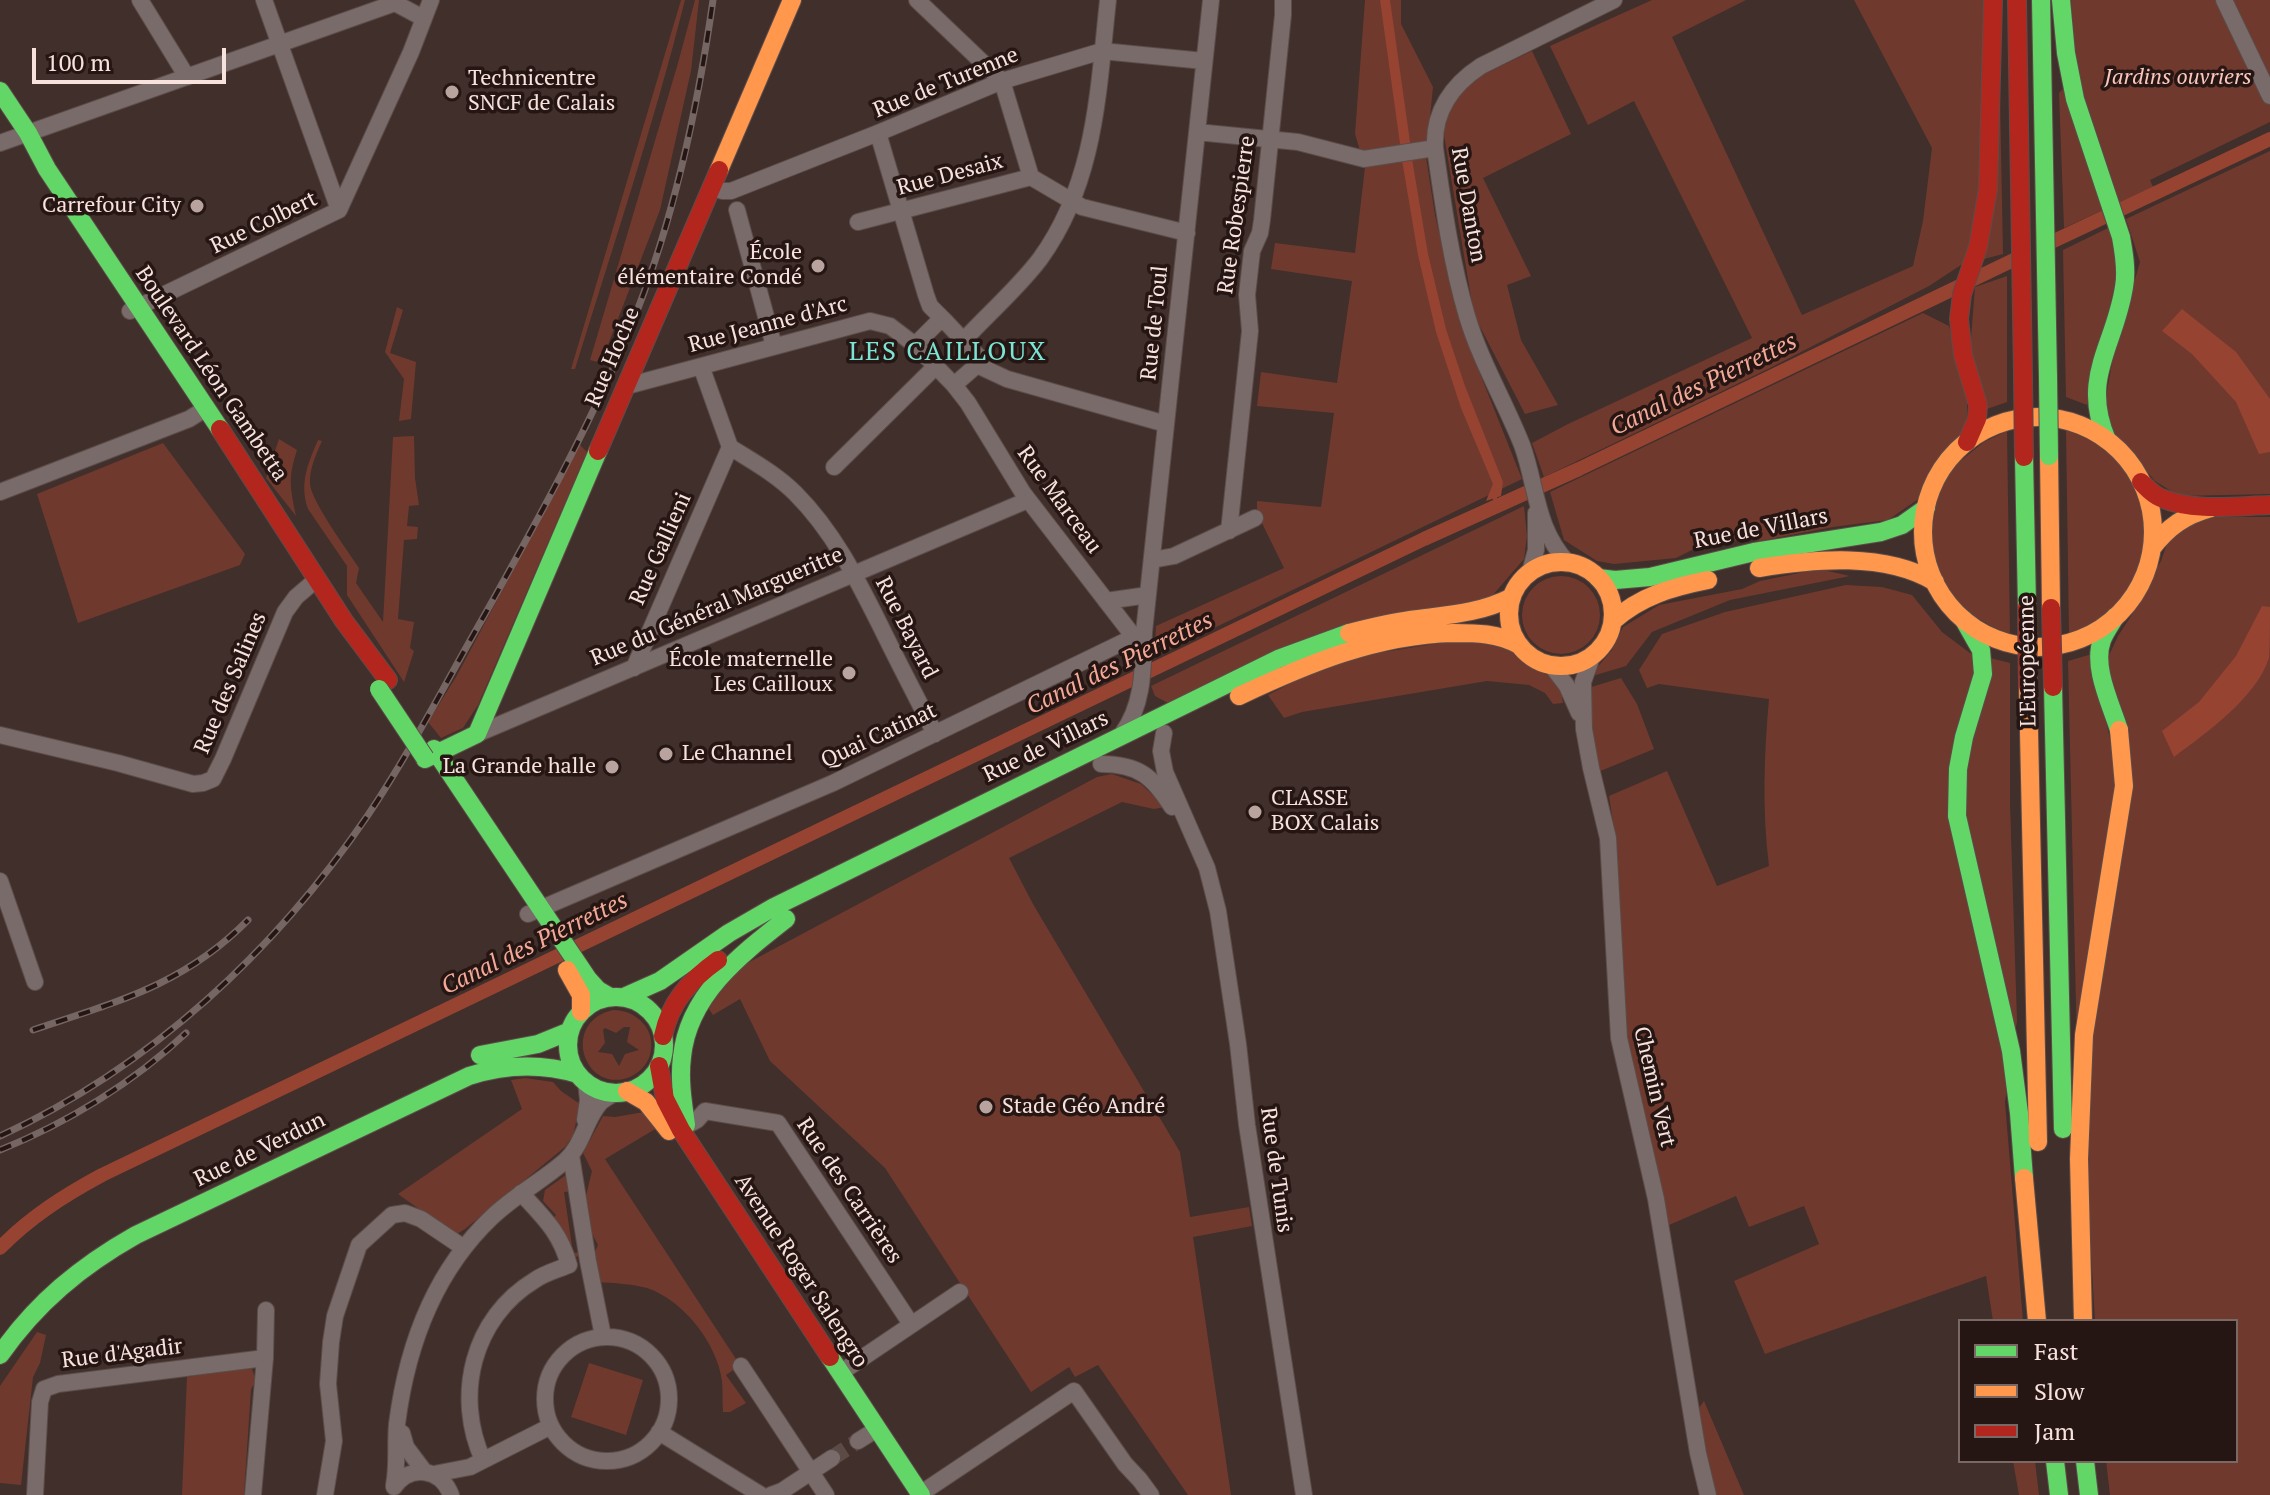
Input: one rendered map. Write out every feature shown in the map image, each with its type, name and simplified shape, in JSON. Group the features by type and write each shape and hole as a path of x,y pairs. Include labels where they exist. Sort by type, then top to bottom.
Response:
{"main road":[{"name":"Rue Hoche","path":"477,734 792,0"},
{"path":"1967,442 1977,419 1978,405 1963,355 1960,309 1980,235 1989,176 1993,0"},
{"name":"L'Européenne","path":"2017,0 2036,1064 2046,1319"},
{"name":"L'Européenne","path":"2041,0 2060,1062 2073,1319"},
{"path":"2061,0 2066,53 2075,99 2121,237 2125,260 2124,289 2095,391 2096,415 2107,440"},
{"name":"Boulevard Léon Gambetta","path":"0,91 14,138"},
{"name":"Boulevard Léon Gambetta","path":"0,114 384,684"},
{"name":"Boulevard Léon Gambetta","path":"202,411 310,585 384,684"},
{"path":"2037,1319 2011,1051 1957,816 1956,790 1960,761 1983,674 1982,658 1978,643 1964,620 1935,582 1924,543 1926,508 1939,474 1953,454 1967,442 1998,424 2033,417 2075,423 2107,440 2125,457 2141,482 2156,496 2166,500 2221,506 2270,505"},
{"path":"2083,1319 2079,1168 2084,1035 2124,786 2121,736 2099,657 2102,641 2115,617 2138,589 2148,566 2152,548 2152,517 2141,482"},
{"path":"2152,548 2178,520 2191,513 2221,506"},
{"name":"Rue de Villars","path":"1598,578 1645,577 1740,555 1881,532 1902,525 1926,508"},
{"name":"Rue de Villars","path":"1613,621 1633,604 1676,587 1793,563 1830,561 1900,568 1918,571 1935,582"},
{"path":"1552,563 1568,563 1581,566 1598,578 1610,596 1613,621 1605,643 1592,657 1574,665 1551,665 1534,659 1519,645 1510,624 1509,608 1520,582 1530,572 1552,563"},
{"name":"Rue de Villars","path":"617,997 660,981 759,915 1125,729 1175,709 1278,659 1361,629 1482,611 1512,597"},
{"path":"1964,620 2001,641 2043,647 2062,645 2085,637 2115,617"},
{"name":"Rue de Villars","path":"663,1036 671,1008 693,979 731,951 786,919 1299,668 1359,647 1412,636 1455,632 1493,635 1519,645"},
{"path":"384,684 576,972 595,987 649,1009 658,1022 664,1052 659,1066 646,1082 621,1092 600,1090 582,1078 570,1057 570,1031 581,1012 595,1001 617,997"},
{"name":"Rue du Général Margueritte","path":"430,755 477,734"},
{"path":"692,1149 679,1071 684,1038 708,988 724,970 786,919"},
{"path":"576,972 581,1012"},
{"name":"Rue de Verdun","path":"89,1243 458,1063 483,1054 550,1041 570,1031"},
{"name":"Rue de Verdun","path":"0,1355 24,1321 56,1288 92,1260 136,1235 469,1076 498,1067 521,1065 553,1067 582,1078"},
{"name":"Avenue Roger Salengro","path":"659,1066 664,1094 677,1123 840,1373 868,1435"},
{"name":"Avenue Roger Salengro","path":"621,1092 646,1102 656,1112 868,1435 917,1495"},
{"path":"2055,1463 2059,1495"},
{"path":"2086,1463 2088,1488"}],"street":[{"path":"140,0 187,77"},
{"path":"264,0 339,210"},
{"name":"Rue Colbert","path":"134,310 339,210 411,52 431,0"},
{"path":"917,0 1002,81 1031,177"},
{"path":"964,340 1039,259 1058,231 1072,202 1089,151 1108,0"},
{"name":"Rue de Toul","path":"1142,686 1140,640 1152,560 1211,0"},
{"name":"Rue Robespierre","path":"1229,531 1250,331 1247,295 1252,251 1262,220 1283,0"},
{"name":"Rue Danton","path":"1536,503 1523,447 1467,316 1451,249 1435,133 1449,94 1481,66 1614,0"},
{"path":"2224,0 2270,96"},
{"path":"14,138 395,2 423,18"},
{"name":"Rue de Turenne","path":"712,188 731,191 1002,81 1102,51 1204,61"},
{"path":"1197,132 1298,142 1364,159 1435,148"},
{"path":"878,133 930,306 978,356 977,365 954,385"},
{"name":"Rue Desaix","path":"858,222 1031,177 1072,202 1092,210 1187,233"},
{"path":"737,210 774,346"},
{"name":"Rue Jeanne d'Arc","path":"627,386 870,321 890,326 936,366"},
{"path":"915,345 937,323 945,321"},
{"path":"977,365 1007,379 1166,424"},
{"path":"701,366 730,447"},
{"path":"834,467 936,366"},
{"name":"Rue Marceau","path":"936,366 968,403 1028,500 1140,640"},
{"path":"0,492 202,411"},
{"name":"Rue Bayard","path":"730,447 794,492 831,535 855,575 935,734"},
{"name":"Rue Gallieni","path":"634,668 730,447"},
{"name":"Rue du Général Margueritte","path":"477,734 1028,500"},
{"path":"1536,503 1557,549 1568,563"},
{"path":"1530,572 1536,550 1536,503"},
{"path":"1152,560 1169,558 1255,518"},
{"name":"Rue des Salines","path":"0,735 193,784 209,781 220,767 285,612 310,585"},
{"path":"1106,601 1148,595"},
{"name":"Quai Catinat","path":"539,919 1140,640"},
{"path":"1584,729 1582,688 1592,657"},
{"path":"1551,665 1567,686 1584,729"},
{"path":"1142,686 1148,703 1159,709 1175,709"},
{"path":"1125,729 1142,686"},
{"name":"Chemin Vert","path":"1584,729 1608,838 1619,1038 1656,1199 1698,1453 1708,1495"},
{"name":"Rue de Tunis","path":"1164,733 1161,751 1165,772 1213,887 1218,911 1249,1138 1304,1495"},
{"name":"Rue de Tunis","path":"1101,764 1129,766 1151,780 1200,853"},
{"path":"0,881 35,982"},
{"path":"582,1078 588,1100 582,1137"},
{"path":"392,1490 397,1470 397,1427 407,1366 419,1327 441,1281 464,1248 491,1218 571,1155 599,1105 621,1092"},
{"name":"Rue des Carrières","path":"686,1126 705,1111 778,1123 911,1324"},
{"path":"571,1155 603,1336"},
{"path":"521,1193 556,1233 569,1265"},
{"path":"325,1495 334,1441 328,1384 331,1342 335,1316 359,1245 392,1215 405,1213 421,1219 464,1248"},
{"path":"476,1464 468,1397 472,1367 483,1338 505,1304 526,1286 549,1272 588,1261"},
{"path":"840,1373 960,1292"},
{"path":"253,1495 266,1310"},
{"path":"603,1336 626,1339 646,1350 665,1377 669,1400 665,1422 652,1441 633,1455 610,1461 586,1457 565,1445 551,1426 544,1395 555,1363 562,1354 581,1341 603,1336"},
{"name":"Rue d'Agadir","path":"35,1495 40,1402 44,1389 58,1384 265,1358"},
{"path":"741,1366 826,1495"},
{"path":"917,1495 1074,1391 1125,1464 1151,1495"},
{"path":"401,1403 404,1444 415,1462 443,1481 451,1495"},
{"path":"451,1495 457,1480 476,1464 551,1426"},
{"path":"659,1432 761,1495"},
{"name":"Chemin Vert","path":"1694,1495 1698,1453"},
{"path":"771,1495 832,1458"},
{"path":"392,1490 405,1475 476,1464"}],"green space":[{"path":"681,0 685,0 647,139 575,369 571,369"},
{"path":"695,0 699,0 691,71 660,210 601,363 590,360 678,63"},
{"path":"1365,0 1401,0 1401,24 1433,87 1426,157 1435,215 1461,326 1522,479 1154,657 1156,626 1284,568 1257,513 1257,501 1321,507 1334,413 1257,406 1261,372 1337,383 1352,281 1271,269 1275,243 1355,253 1365,167 1355,134"},
{"path":"1652,0 1746,0 1672,37 1802,315 1913,266 1923,221 1932,148 1854,0 1983,0 1999,46 2003,254 1961,265 1929,286 1768,369 1544,477 1532,443 1752,338 1634,101 1588,125 1550,46"},
{"name":"Jardins ouvriers","path":"2071,0 2270,0 2270,122 2150,180 2153,187 2064,228 2059,93 2077,74"},
{"path":"1532,51 1571,134 1483,178 1531,276 1507,285 1521,340 1558,405 1525,414 1474,315 1444,135 1446,114 1468,82"},
{"path":"2270,151 2270,494 2179,496 2155,481 2115,434 2104,408 2114,352 2140,262 2126,219"},
{"path":"2110,227 2120,262 2087,405 2066,397 2063,250"},
{"path":"2007,276 2007,402 1984,410 1969,364 1975,287"},
{"path":"397,307 403,310 390,353 416,362 411,419 399,421 404,379 385,352"},
{"path":"1923,313 1949,326 1967,388 1967,431 1929,471 1917,500 1888,520 1760,541 1744,539 1692,550 1676,558 1614,564 1597,561 1564,540 1550,492"},
{"path":"2066,430 2101,446 2119,461 2137,493 2144,530 2143,550 2131,585 2115,606 2069,635"},
{"path":"2007,431 2010,637 1964,610 1942,581 1930,544 1937,497 1953,467 1984,442"},
{"path":"414,436 419,505 409,506 407,526 418,527 417,539 404,540 398,619 414,622 410,648 414,651 404,682 347,595 347,566 308,509 304,491 308,465 318,440 322,441 311,473 312,492 359,568 356,583 383,622 393,437"},
{"path":"279,439 297,450 291,483 296,516 266,478"},
{"path":"163,443 245,554 240,565 78,623 37,494"},
{"path":"580,445 587,452 478,705 463,728 441,738 428,722 456,677"},
{"path":"1524,506 1527,536 1524,559 1492,596 1168,703 1155,696 1151,686"},
{"path":"2197,517 2270,517 2270,1495 2110,1495 2106,1463 2238,1463 2238,1319 2095,1319 2085,1148 2096,996 2131,797 2105,664 2161,561 2171,532"},
{"path":"1819,569 1850,576 1730,600 1652,632 1626,666 1589,677 1612,650 1623,627 1659,605 1742,589 1760,581"},
{"path":"1553,576 1569,576 1583,582 1594,593 1600,615 1594,637 1583,648 1569,654 1553,654 1539,648 1528,637 1522,623 1522,607 1528,593 1539,582"},
{"path":"1846,585 1882,587 1912,595 1942,632 1970,653 2010,663 2010,803 2017,1021 2005,1102 2023,1319 1993,1319 1986,1276 1765,1354 1734,1281 1819,1244 1804,1206 1749,1227 1736,1196 1669,1225 1628,1044 1622,1000 1616,842 1609,796 1667,771 1717,886 1769,866 1764,782 1769,699 1659,684 1647,688 1639,670 1662,634 1725,612"},
{"path":"1464,639 1511,650 1560,684 1563,703 1553,704 1545,693 1529,685 1487,681 1302,712 1284,718 1268,695 1309,674 1366,655"},
{"path":"2092,654 2118,778 2077,1048 2068,661"},
{"path":"1621,678 1637,704 1654,749 1598,772 1588,688"},
{"name":"Stade Géo André","path":"1112,774 1141,784 1165,807 1154,809 1122,802 1009,858 1180,1152 1190,1217 1249,1207 1252,1226 1193,1237 1231,1495 1188,1495 1098,1365 1075,1377 1069,1367 1031,1392 885,1168 770,1061 740,999 713,1015 705,1003 740,967 1097,777"},
{"path":"613,1010 622,1011 637,1018 648,1030 651,1037 650,1055 642,1068 630,1077 614,1080 600,1076 590,1067 584,1055 583,1041 587,1028 597,1017","holes":["630,1027 627,1042 639,1050 625,1054 619,1066 612,1054 598,1052 605,1043 605,1028 616,1033"]},
{"path":"525,1078 553,1082 580,1104 573,1136 565,1147 455,1235 398,1194 522,1109 511,1080"},
{"path":"644,1112 657,1128 605,1159 736,1359 736,1368 726,1375 746,1403 730,1412 723,1412 722,1381 713,1352 706,1338 685,1313 673,1302 647,1288 598,1282 593,1256 598,1245 584,1218 583,1208 592,1171 583,1153 603,1116"},
{"path":"570,1172 574,1191 564,1192 573,1253 582,1252 583,1255 572,1258 552,1219 556,1215 543,1201 545,1190"},
{"path":"37,1332 46,1335 40,1363 33,1377 21,1485 0,1483 0,1386"},
{"path":"589,1363 643,1380 626,1435 571,1417"},
{"path":"252,1369 256,1381 251,1389 244,1495 182,1495 187,1377"},
{"path":"1704,1401 1744,1495 1711,1495 1699,1408"},
{"path":"2013,1463 2035,1463 2039,1495 2019,1495"}],"shaded area":[{"path":"1380,0 1390,0 1411,149 1401,151"},
{"path":"1412,159 1428,254 1446,329 1503,482 1501,496 1486,501 1493,484 1461,408 1436,332 1418,255 1402,160"},
{"path":"2182,309 2236,352 2270,399 2270,452 2259,454 2236,402 2192,354 2162,331"},
{"path":"2262,606 2270,607 2269,658 2262,673 2229,714 2174,757 2162,731 2199,702 2236,656"}],"waterway":[{"name":"Canal des Pierrettes","path":"2043,246 2270,139"},
{"name":"Canal des Pierrettes","path":"0,1248 48,1207 102,1175 1424,539 1579,469 2024,255"},
{"path":"1495,495 1495,507"}],"tunnel":[{"path":"832,1458 858,1441"}],"railway":[{"path":"0,1136 108,1076 206,1001 292,913 332,865 384,791 546,504 621,350 651,273 674,197 693,119 713,0"},
{"path":"33,1030 121,1000 174,976 199,961 248,920"},
{"path":"0,1150 50,1127 122,1085 186,1033"}],"traffic: fast":[{"path":"2041,0 2048,377"},
{"path":"2061,0 2066,53 2075,99 2121,237 2125,262 2120,308 2098,379 2097,398 2107,440"},
{"path":"0,91 47,169 220,429"},
{"path":"2048,377 2049,456"},
{"path":"425,759 477,734 598,451"},
{"path":"2024,457 2027,607"},
{"path":"1598,578 1650,577 1754,552 1881,532 1902,525 1926,508"},
{"path":"2115,617 2102,640 2099,662 2119,730"},
{"path":"1964,620 1981,650 1983,674 1958,769 1957,816 2011,1051 2024,1178"},
{"path":"624,997 660,981 729,933 774,907 1278,659 1349,633"},
{"path":"2053,687 2063,1129"},
{"path":"379,689 425,758"},
{"path":"434,749 588,979 610,997"},
{"path":"686,1125 681,1066 686,1035 694,1014 734,962 786,919"},
{"path":"616,997 634,1001 650,1011 660,1027 664,1045 660,1063 650,1079 634,1089 616,1093 598,1089 582,1079 572,1063 568,1045 572,1027 582,1011 598,1001 616,997"},
{"path":"480,1055 538,1044 570,1031"},
{"path":"0,1355 44,1302 78,1273 136,1235 469,1076 524,1066 578,1074"},
{"path":"830,1357 921,1495"},
{"path":"2055,1463 2059,1495"},
{"path":"2085,1463 2089,1495"}],"traffic: slow":[{"path":"719,170 792,0"},
{"path":"2038,417 2060,419 2082,426 2119,451 2144,488 2151,510 2153,532 2151,554 2144,576 2119,613 2082,638 2060,645 2038,647 2016,645 1994,638 1957,613 1932,576 1925,554 1923,532 1925,510 1932,488 1957,451 1994,426 2016,419 2038,417"},
{"path":"2049,456 2051,608"},
{"path":"2152,548 2178,523 2211,508"},
{"path":"1759,568 1849,560 1894,566 1935,582"},
{"path":"1561,562 1581,566 1598,577 1609,594 1613,614 1609,634 1598,651 1581,662 1561,666 1541,662 1524,651 1513,634 1509,614 1513,594 1524,577 1541,566 1561,562"},
{"path":"1613,621 1634,605 1658,594 1708,580"},
{"path":"1349,633 1474,610 1512,597"},
{"path":"1239,696 1343,653 1397,639 1470,633 1495,636 1519,645"},
{"path":"2028,687 2038,1142"},
{"path":"2083,1319 2079,1159 2084,1035 2124,786 2119,730"},
{"path":"567,970 581,995 581,1012"},
{"path":"627,1091 646,1102 669,1131"},
{"path":"2024,1178 2037,1319"}],"traffic: jam":[{"path":"1967,442 1977,419 1978,405 1963,355 1959,319 1962,294 1978,247 1988,189 1993,0"},
{"path":"2017,0 2023,376"},
{"path":"598,451 719,170"},
{"path":"2023,376 2024,457"},
{"path":"220,429 344,621 388,680"},
{"path":"2141,482 2158,497 2187,505 2270,505"},
{"path":"2027,607 2028,687"},
{"path":"2051,608 2053,687"},
{"path":"663,1036 676,1002 718,960"},
{"path":"659,1066 665,1099 681,1130 830,1357"}],"place":[{"name":"Technicentre SNCF de Calais","path":"452,92"},
{"name":"Carrefour City","path":"197,206"},
{"name":"École élémentaire Condé","path":"818,266"},
{"name":"École maternelle Les Cailloux","path":"849,673"},
{"name":"Le Channel","path":"666,754"},
{"name":"La Grande halle","path":"612,767"},
{"name":"CLASSE BOX Calais","path":"1255,812"},
{"name":"Stade Géo André","path":"986,1107"}],"district":[{"name":"LES CAILLOUX","path":"948,353"}]}
